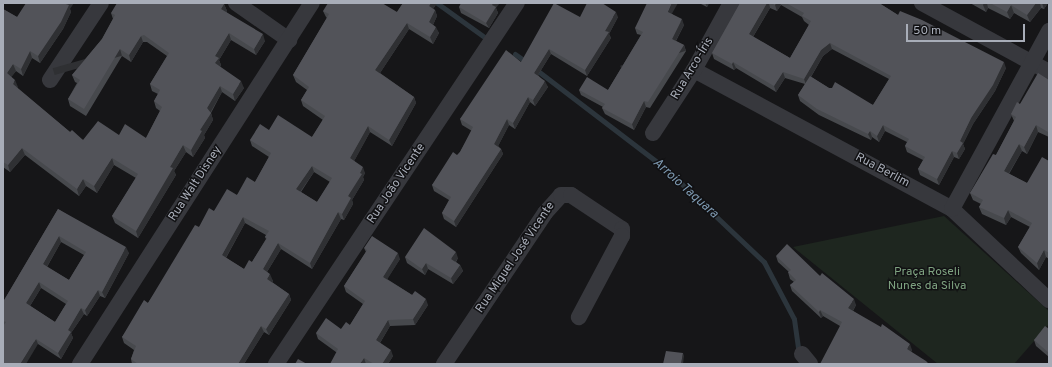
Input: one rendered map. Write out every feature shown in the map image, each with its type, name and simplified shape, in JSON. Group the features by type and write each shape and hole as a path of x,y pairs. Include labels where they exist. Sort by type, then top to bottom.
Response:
{"street":[{"path":"50,80 101,3"},
{"path":"236,3 289,40"},
{"name":"Rua Walt Disney","path":"80,364 312,3"},
{"name":"Rua João Vicente","path":"276,364 517,3"},
{"name":"Rua Arco-Íris","path":"653,133 694,70 731,3"},
{"path":"922,3 1049,72"},
{"path":"952,209 1049,31"},
{"name":"Rua Berlim","path":"694,70 952,209 1049,300"},
{"name":"Rua Miguel José Vicente","path":"444,364 545,213 561,195 571,195 622,229 622,236 579,318"}],"green space":[{"name":"Praça Roseli Nunes da Silva","path":"944,216 1049,311 1049,324 1014,364 938,364 793,247"}],"building":[{"path":"26,3 67,3 66,4 69,5 61,22 38,56 30,51 21,69 13,64 7,73 15,80 13,84 70,132 72,130 83,140 98,121 119,135 125,124 146,138 162,107 154,101 160,90 150,84 169,53 144,35 141,36 129,55 120,49 84,109 68,99 80,80 72,75 102,39 115,15 111,13 117,3 222,3 224,4 221,9 263,34 254,49 229,33 215,56 219,58 215,63 241,81 233,94 220,86 207,108 211,113 200,130 202,131 191,150 183,145 170,167 173,168 136,231 112,216 138,174 112,158 94,186 83,179 77,189 22,148 8,165 3,162 3,9 17,17"},
{"path":"328,3 382,3 397,12 403,3 431,3 429,6 435,10 429,22 436,27 430,37 407,23 375,70 414,97 389,140 368,126 350,158 363,167 360,173 362,174 348,196 351,198 342,214 338,212 310,263 278,243 263,269 270,274 267,279 289,294 266,329 261,326 238,364 138,364 131,359 136,346 122,337 144,300 148,303 195,225 199,227 209,208 214,211 227,189 237,195 247,177 255,182 271,153 250,140 260,124 269,130 278,115 312,137 325,116 301,100 309,87 293,75 329,14 323,11","holes":["312,166 332,178 317,202 296,189","243,217 269,231 265,237 267,238 252,262 249,260 244,269 222,255"]},
{"path":"461,3 494,3 492,5 496,7 486,23 459,7"},
{"path":"554,3 580,17 587,3 602,3 616,12 605,31 609,32 585,70 549,49 534,73 545,81 533,100 528,97 513,123 507,119 494,144 501,149 454,221 442,213 451,197 432,185 453,152 457,155 460,152 473,127 460,119 506,50 521,62"},
{"path":"647,3 672,3 668,12 682,19 672,39 684,45 648,102 644,101 632,124 602,108 605,104 579,90 587,77 608,90 643,32 635,28"},
{"path":"740,3 767,3 749,34 790,58 811,21 802,16 804,13 786,3 879,3 898,15 900,11 922,20 1004,62 993,85 971,118 960,141 963,143 957,153 952,151 937,179 918,169 925,157 905,146 909,139 883,125 877,136 870,131 868,134 817,109 798,95 810,76 829,88 832,88 835,82 873,105 891,76 830,43 821,50 804,79 783,72 774,86 733,62 732,64 712,53"},
{"path":"990,3 1036,3 1027,15 1011,5 1007,12"},
{"path":"1038,73 1049,80 1049,130 1048,132 1036,125 1024,147 1019,144 1004,171 1027,183 1042,157 1049,161 1049,253 1044,250 1037,263 1018,247 1032,223 1008,210 1004,218 979,207 983,200 970,193 993,154 996,155 1016,117 1011,114 1017,102 1020,104"},
{"path":"58,209 126,247 102,292 98,290 85,310 81,308 68,330 71,332 58,353 36,339 21,363 23,364 3,364 3,326 6,322 3,321 3,302","holes":["59,236 86,252 69,280 43,264","39,282 68,301 55,322 26,303"]},
{"path":"424,228 456,252 451,259 460,265 451,278 426,263 422,269 405,257"},
{"path":"372,236 398,253 383,277 412,295 415,291 426,299 413,319 388,320 376,340 391,350 382,364 374,364 364,358 360,364 330,364 338,349 316,333 326,318 341,329 346,322 350,325 365,301 344,286 367,250 364,248"},
{"path":"787,244 820,276 822,273 854,299 848,308 881,327 882,324 910,344 907,349 929,364 820,364 842,322 820,310 819,312 790,285 796,280 788,272 791,270 776,256"},
{"path":"1045,326 1049,329 1049,353 1034,340"},
{"path":"666,351 683,353 681,364 663,364"},
{"path":"298,359 307,364 295,364"}],"waterway":[{"name":"Arroio Taquara","path":"437,3 483,36"},
{"name":"Arroio Taquara","path":"515,54 528,63"},
{"name":"Arroio Taquara","path":"534,68 666,169 764,262 794,319 799,353"}]}
